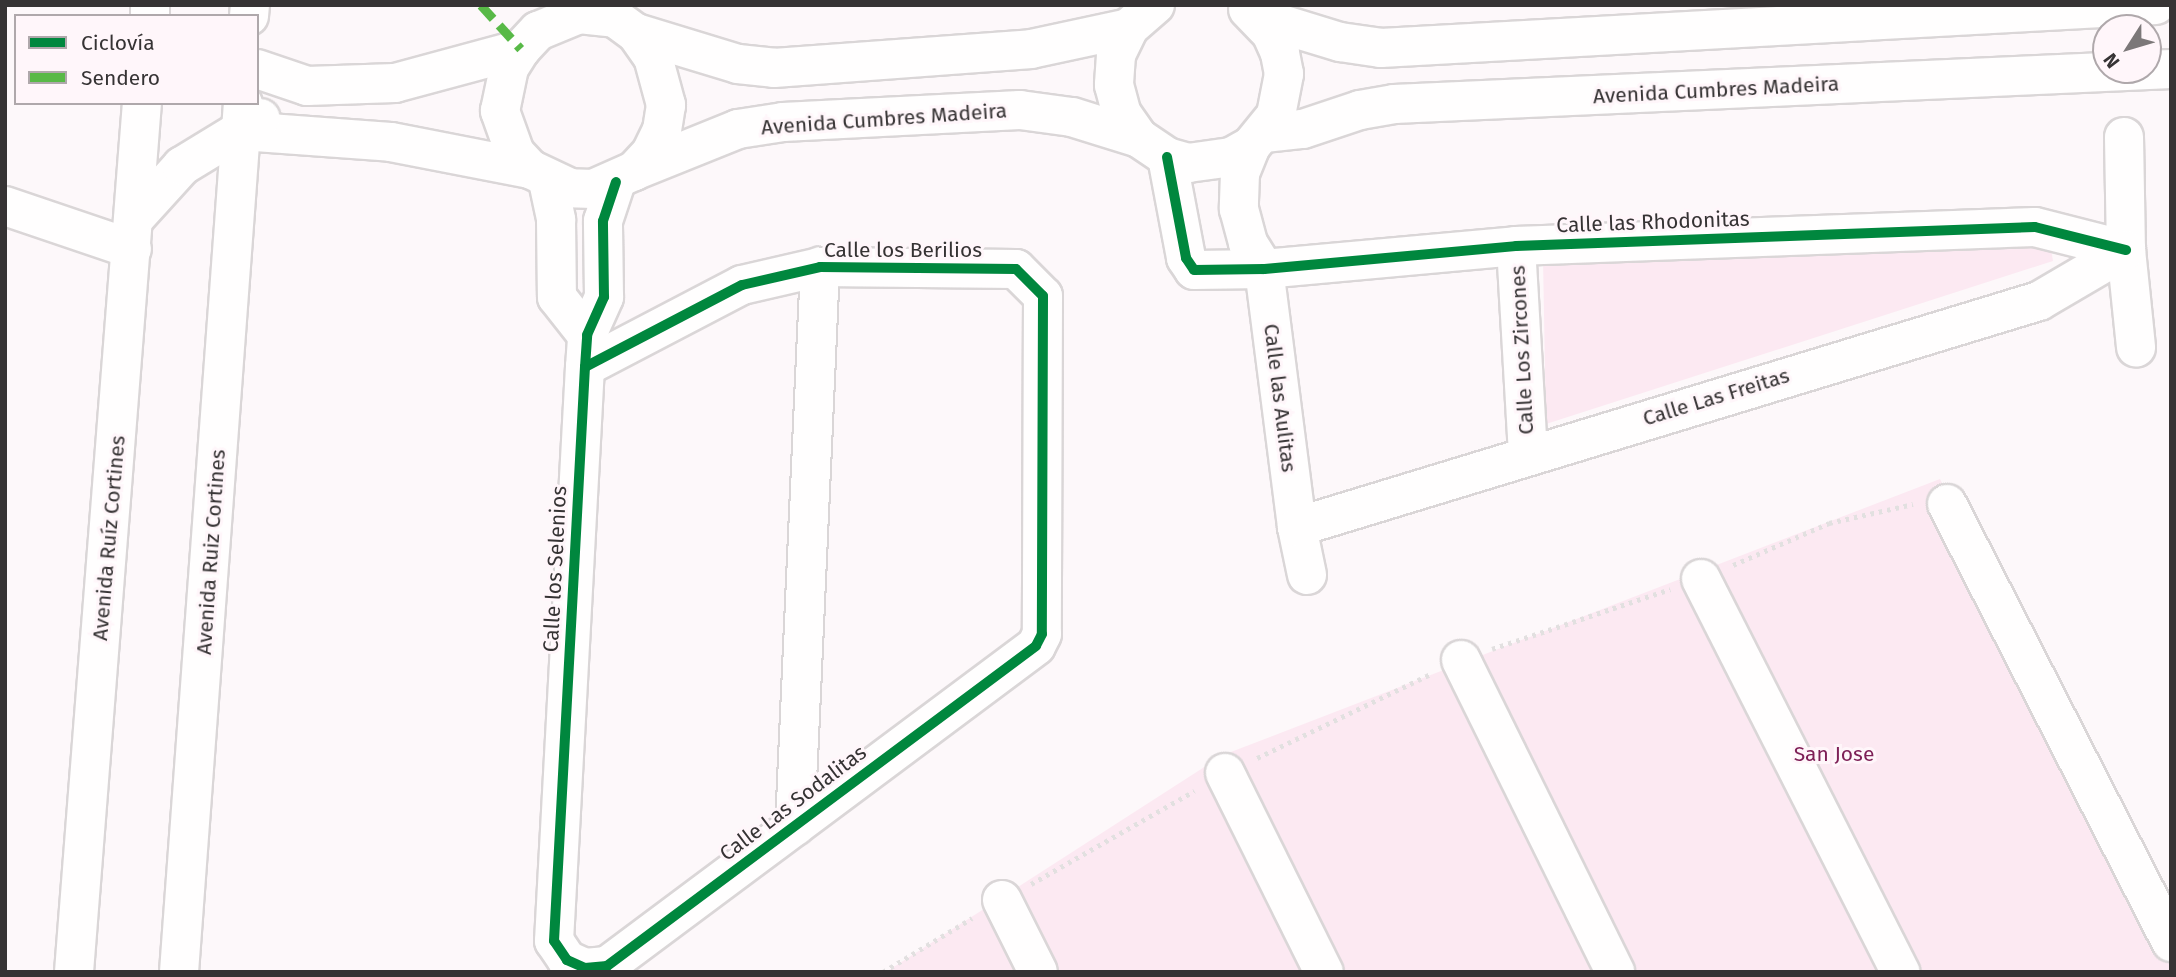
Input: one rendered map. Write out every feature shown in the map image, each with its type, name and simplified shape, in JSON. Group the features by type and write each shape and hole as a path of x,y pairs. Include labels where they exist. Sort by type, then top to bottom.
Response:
{"street":[{"path":"1250,11 1340,42 1381,48 2156,5"},
{"path":"1250,11 1280,52 1284,74 1276,115 1258,140 1237,197 1241,228 1264,269"},
{"path":"586,351 557,297 556,220 539,175 515,153 500,111 505,78 522,49 538,31 562,12 622,19 738,64 774,68 1031,49 1142,17"},
{"path":"1142,17 1116,55 1114,85 1122,114 1153,148"},
{"path":"243,117 391,142 539,175 570,188 625,176 651,153 662,130 666,105 658,68 622,19"},
{"path":"259,70 307,86 395,83 522,49"},
{"name":"Avenida Cumbres Madeira","path":"625,176 738,129 783,122 1020,110 1072,117 1153,148 1210,163 1258,140 1303,129 1360,110 1394,104 2171,69"},
{"path":"5,206 132,234 181,166 243,117 307,86"},
{"name":"Avenida Ruíz Cortines","path":"74,972 142,105"},
{"name":"Avenida Ruiz Cortines","path":"179,972 243,117"},
{"path":"2124,137 2126,250 2136,346"},
{"name":"Calle las Rhodonitas","path":"1153,148 1186,258 1194,270 1264,269 1516,246 2035,226 2126,250"},
{"name":"Calle los Selenios","path":"567,960 554,942 586,351 604,298 603,221 625,176"},
{"name":"Calle Los Zircones","path":"1516,246 1528,453"},
{"name":"Calle Las Freitas","path":"1297,527 1528,453 2039,301 2126,250"},
{"path":"794,826 820,267"},
{"name":"Calle los Berilios","path":"586,351 742,285 820,267 1016,269 1043,296 1042,634 1037,646"},
{"name":"Calle las Aulitas","path":"1264,269 1297,527"},
{"path":"1947,504 2171,942"},
{"path":"1297,527 1307,575"},
{"path":"1701,579 1900,972"},
{"name":"Calle Las Sodalitas","path":"567,960 585,968 607,966 1037,646"},
{"path":"1461,660 1615,972"},
{"path":"1225,774 1324,972"},
{"path":"89,794 106,870 99,972"},
{"path":"1002,900 1038,972"}],"path":[{"path":"883,972 1002,900 1225,774 1461,660 1701,579 1829,523 1941,497 1947,504"}],"green space":[{"path":"2049,237 2053,261 1546,424 1543,259"},
{"name":"San Jose","path":"1940,479 2171,933 2171,972 886,972 1223,755"}],"marked path":[{"path":"481,5 521,49"}],"cycle path":[{"path":"1167,157 1186,258 1194,270 1264,269 1516,246 2035,227 2126,250"},
{"path":"585,367 742,285 820,267 1016,269 1043,296 1042,634 1036,646 607,966 585,968 567,960 554,941 585,367 587,335 604,297 603,221 616,182"}]}
